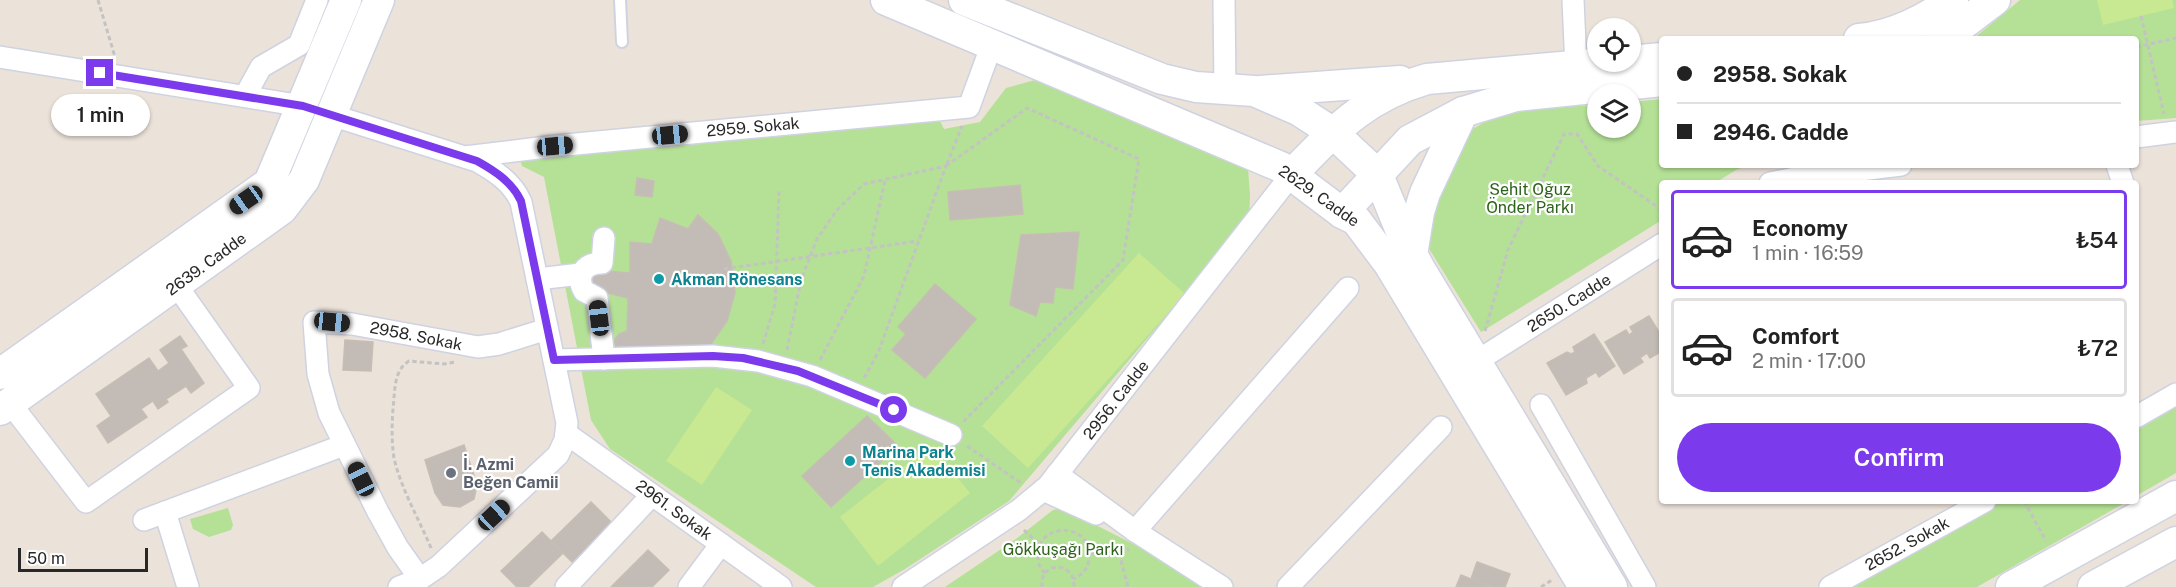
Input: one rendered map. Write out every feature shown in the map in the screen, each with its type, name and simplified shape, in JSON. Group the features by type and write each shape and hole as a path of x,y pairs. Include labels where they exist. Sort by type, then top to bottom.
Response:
{"main road":[{"name":"2639. Cadde","path":"5,406 177,286 289,202 304,180 317,110 346,0"},
{"name":"2639. Cadde","path":"0,374 265,187 317,110 379,0"},
{"name":"2629. Cadde","path":"886,0 1281,167 1342,213 1356,220 1389,264 1584,587"},
{"path":"964,0 1148,75 1184,85 1239,90 1427,79 1659,58"},
{"path":"1876,36 1915,23 1953,0"},
{"path":"1942,36 1962,25 1995,0"},
{"path":"1292,174 1332,132 1368,104 1400,88 1427,79"},
{"path":"1342,213 1410,140 1463,112 1516,96 1659,81"},
{"path":"1239,90 1289,106 1332,132 1378,175 1412,255 1612,587"},
{"path":"1412,255 1419,212 1425,193 1463,112"},
{"path":"2012,587 2176,496"},
{"path":"2094,587 2176,542"}],"street":[{"path":"245,96 261,67 299,45 318,0"},
{"path":"1224,0 1239,90"},
{"path":"1573,0 1576,67"},
{"path":"969,106 992,44"},
{"path":"0,57 245,96 317,110 477,161 508,182 521,201 567,423 567,434 558,455 439,566 420,579 399,587"},
{"name":"2959. Sokak","path":"465,157 555,146 969,106"},
{"path":"2139,137 2172,133"},
{"path":"1790,180 1879,168"},
{"name":"2956. Cadde","path":"903,587 1014,514 1046,487 1292,174"},
{"path":"604,238 602,263 589,264 581,274 581,287 597,298 604,359"},
{"name":"2650. Cadde","path":"1477,361 1659,246"},
{"path":"537,279 581,274"},
{"path":"5,406 86,502 249,388 177,286"},
{"path":"1141,536 1348,288"},
{"name":"2958. Sokak","path":"420,579 392,538 329,413 318,374 314,322 378,328 478,347 499,344 547,329"},
{"path":"554,360 713,356 758,361 812,376 951,435"},
{"path":"2139,415 2176,394"},
{"path":"1541,405 1645,587"},
{"path":"1288,587 1441,427"},
{"name":"2961. Sokak","path":"567,434 781,587"},
{"path":"144,520 344,445"},
{"path":"1046,487 1141,536 1222,587"},
{"path":"566,587 652,495"},
{"name":"2652. Sokak","path":"1830,587 1957,508 1973,504"},
{"path":"1574,524 1601,509"},
{"path":"165,512 188,587"},
{"path":"689,587 721,544"}],"lane":[{"path":"620,0 622,42"}],"path":[{"path":"98,0 120,76"},
{"path":"2141,16 2172,133"},
{"path":"2139,46 2176,38"},
{"path":"856,393 878,353 969,106"},
{"path":"784,367 801,280 817,239 837,210 864,184 946,166 1027,108 1139,159 1123,260 951,435 1046,487"},
{"path":"1477,361 1508,250 1564,134 1577,134 1598,166 1659,208"},
{"path":"812,376 864,276 885,180"},
{"path":"758,361 775,304 779,191"},
{"path":"724,269 920,241"},
{"path":"439,566 394,458 392,425 395,385 398,374 405,364 409,362 450,364 461,357 467,346"},
{"path":"2026,504 2057,561"},
{"path":"1045,573 1038,562 1037,553 1044,537 1051,532 1068,529 1076,532 1088,545 1090,553 1086,569 1074,579"},
{"path":"1090,553 1119,553 1141,536"},
{"path":"1119,553 1128,587"},
{"path":"1042,587 1045,573 1049,569 1060,567 1070,572 1074,579 1074,587"}],"green space":[{"path":"2020,0 2176,0 2176,118 2139,121 2139,36 1977,36"},
{"path":"2097,0 2172,0 2174,8 2103,25"},
{"path":"1046,77 1248,168 1249,219 1009,501 905,569 873,587 816,587 610,449 591,420 544,177 522,166 520,158 929,115 940,121 944,129 980,122 1006,88"},
{"name":"Şehit Oğuz Önder Parkı","path":"1659,99 1659,168 1742,168 1720,180 1659,180 1659,222 1481,332 1423,239 1431,204 1467,132 1494,117 1520,109 1587,106 1587,138 1641,138 1641,101"},
{"path":"1139,253 1185,294 1028,468 982,426"},
{"path":"716,387 752,410 702,485 666,461"},
{"path":"2176,403 2176,473 2139,494 2139,423"},
{"path":"931,445 970,493 878,566 840,517"},
{"path":"1995,504 2123,504 1977,587 1845,587"},
{"path":"228,508 233,525 231,530 209,537 193,529 190,519"},
{"name":"Gökkuşağı Parkı","path":"1062,508 1167,561 1210,587 945,587 1016,539 1053,510"}],"building":[{"path":"637,178 654,181 652,197 635,195"},
{"path":"1020,185 1023,214 950,220 948,192"},
{"name":"Akman Rönesans","path":"698,215 718,234 731,261 735,293 727,321 707,350 617,350 614,341 619,334 627,331 628,298 592,289 585,275 594,270 630,273 630,242 652,244 660,218 688,229"},
{"path":"1079,232 1073,289 1055,287 1053,303 1040,302 1036,316 1010,305 1021,235"},
{"path":"935,284 976,319 925,378 892,350 906,334 898,327"},
{"path":"1649,316 1659,332 1659,353 1650,358 1647,353 1640,358 1643,362 1624,374 1605,342 1626,330 1629,335 1633,332 1630,327"},
{"path":"1594,334 1615,366 1599,377 1596,372 1586,378 1587,383 1566,395 1547,363 1567,352 1571,354 1575,352 1573,347"},
{"path":"180,336 187,346 181,349 204,383 191,393 186,386 166,399 168,402 158,409 153,401 141,409 147,417 108,443 97,426 111,416 96,394 149,358 158,371 169,363 160,350"},
{"path":"345,340 373,342 371,371 343,370"},
{"name":"Marina Park Tenis Akademisi","path":"867,416 898,446 831,507 802,476"},
{"name":"İ. Azmi Beğen Camii","path":"464,445 477,485 474,499 460,507 443,505 435,493 425,460"},
{"path":"591,502 612,523 572,562 551,541"},
{"path":"542,532 563,553 528,587 517,587 501,571"},
{"path":"648,550 669,570 652,587 611,587"},
{"path":"1477,562 1510,574 1505,587 1494,587 1471,579"},
{"path":"1461,575 1471,579 1494,587 1456,587"}],"place":[{"name":"Akman Rönesans","path":"659,279"},
{"name":"Marina Park Tenis Akademisi","path":"850,461"},
{"name":"İ. Azmi Beğen Camii","path":"451,473"}],"route":[{"path":"100,73 303,106 477,161 489,168 508,182 521,201 554,360 713,356 743,358 772,363 798,371 894,410"}]}
